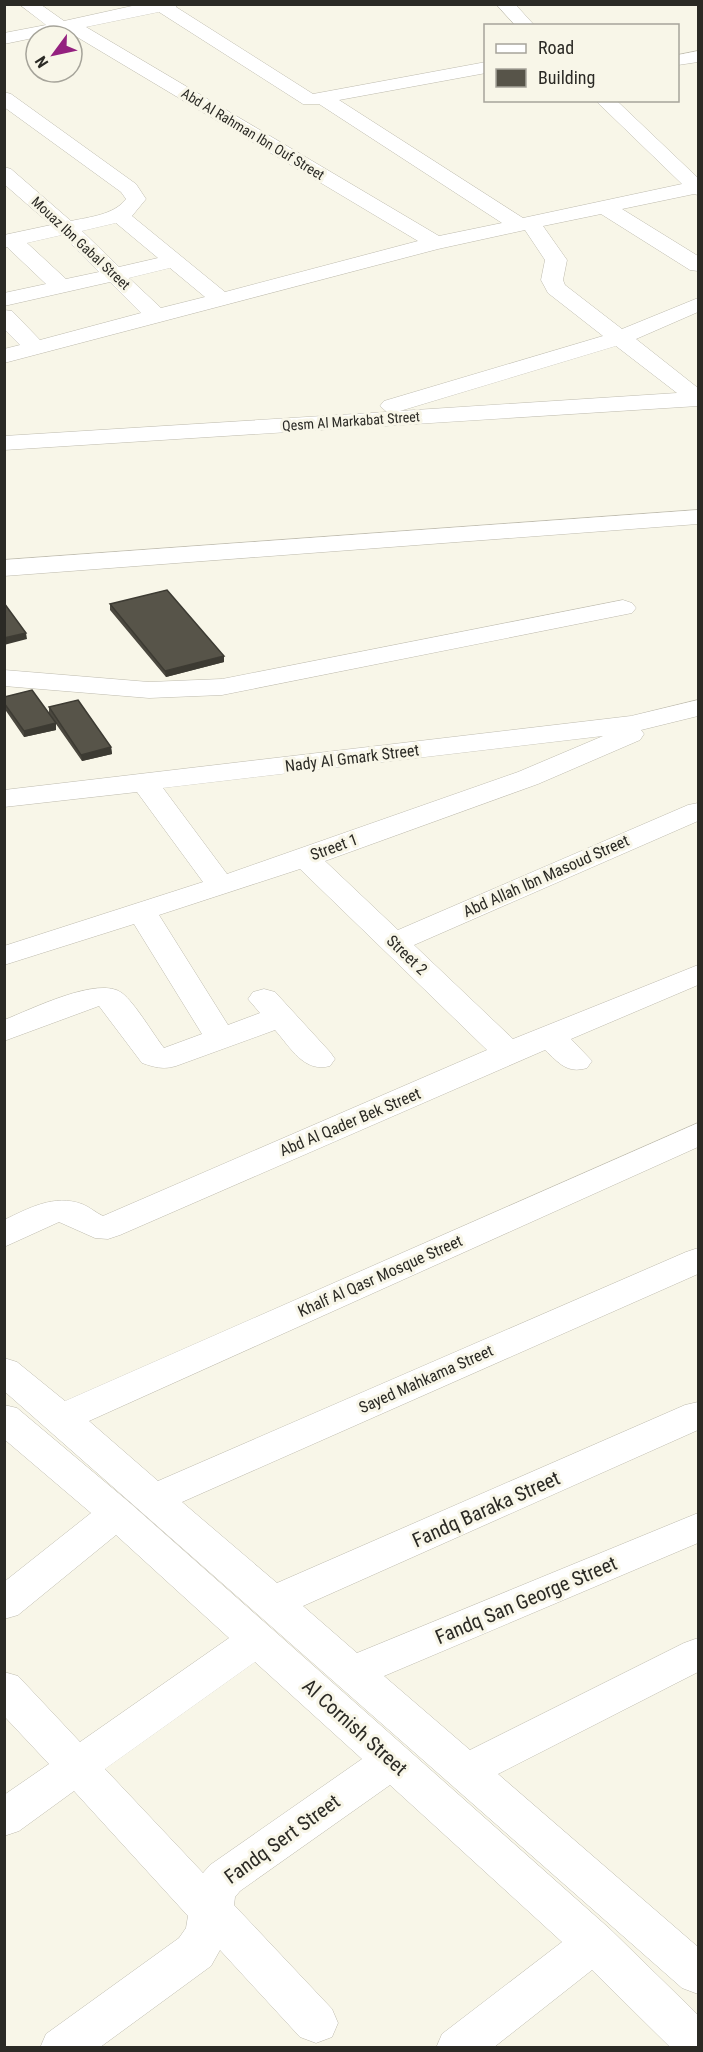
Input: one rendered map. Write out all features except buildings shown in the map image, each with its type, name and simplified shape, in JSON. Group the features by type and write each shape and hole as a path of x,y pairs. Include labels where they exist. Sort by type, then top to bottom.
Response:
{"street":[{"name":"Abd Al Rahman Ibn Ouf Street","path":"28,4 62,24"},
{"path":"505,4 524,24"},
{"path":"70,24 104,11 166,5 306,98 324,99 484,67"},
{"path":"4,39 24,35"},
{"name":"Abd Al Rahman Ibn Ouf Street","path":"84,37 436,243"},
{"path":"679,60 699,57"},
{"path":"4,98 129,188 136,199 134,205 119,215 8,240"},
{"path":"324,99 525,224 556,260 552,280 556,288 698,399"},
{"path":"606,102 698,188"},
{"name":"Mouaz Ibn Gabal Street","path":"4,173 116,274 156,316"},
{"path":"4,356 436,243 698,188"},
{"path":"604,207 699,266"},
{"path":"119,215 219,298"},
{"path":"8,240 62,287"},
{"path":"4,300 174,261"},
{"path":"339,422 622,338 699,304"},
{"path":"4,316 35,348"},
{"name":"Qesm Al Markabat Street","path":"4,443 698,399"},
{"path":"4,568 699,517"},
{"path":"4,678 150,690 222,687 623,608"},
{"name":"Nady Al Gmark Street","path":"4,799 657,720 699,708"},
{"name":"Street 1","path":"4,956 305,858 528,778 595,750 657,720"},
{"path":"145,783 220,885"},
{"name":"Abd Allah Ibn Masoud Street","path":"394,943 699,810"},
{"name":"Street 2","path":"305,858 510,1053"},
{"path":"141,911 221,1039"},
{"name":"Abd Al Qader Bek Street","path":"4,1235 58,1210 70,1212 91,1226 108,1227 699,974"},
{"path":"4,1031 99,995 113,1001 156,1058 170,1058 221,1039 272,1008 319,1059"},
{"path":"550,1036 576,1061"},
{"name":"Khalf Al Qasr Mosque Street","path":"61,1418 699,1134"},
{"name":"Sayed Mahkama Street","path":"154,1498 699,1260"},
{"path":"4,1371 154,1498 466,1771 696,1966"},
{"name":"Fandq Baraka Street","path":"273,1602 699,1415"},
{"name":"Al Cornish Street","path":"4,1418 117,1514 694,2031"},
{"path":"4,1604 117,1514"},
{"name":"Fandq San George Street","path":"353,1672 699,1527"},
{"path":"4,1818 256,1639"},
{"path":"466,1771 699,1654"},
{"path":"4,1688 316,2023"},
{"name":"Fandq Sert Street","path":"62,2048 195,1952 207,1933 214,1890 225,1878 392,1761"},
{"path":"458,2048 594,1943"}]}
